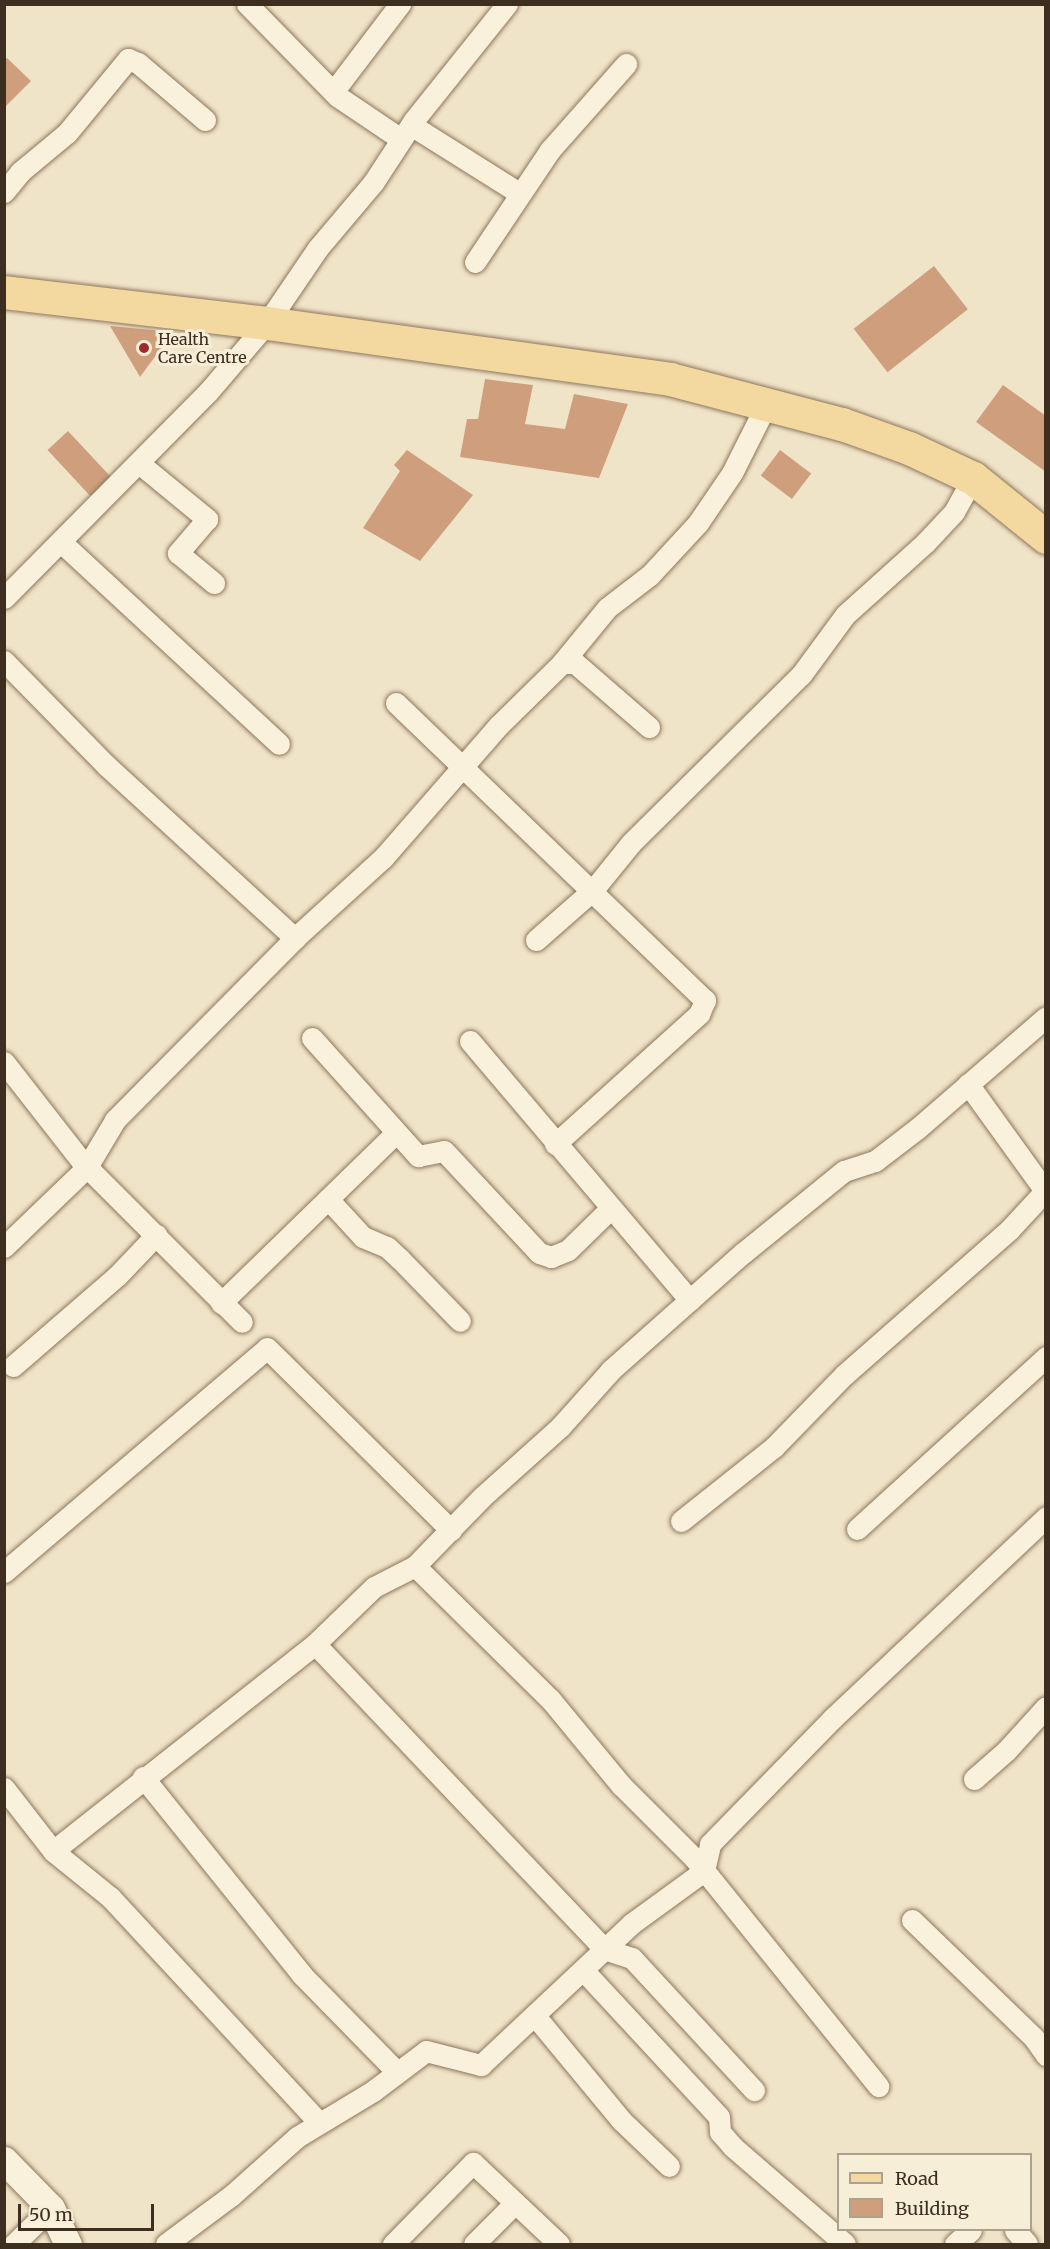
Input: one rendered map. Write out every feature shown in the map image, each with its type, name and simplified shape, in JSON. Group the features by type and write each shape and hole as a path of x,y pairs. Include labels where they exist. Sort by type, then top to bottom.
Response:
{"main road":[{"path":"4,273 670,379 767,403 909,448 973,478 1046,537"},
{"path":"4,292 497,333 698,366 774,384 922,430 1000,473 1046,510"}],"street":[{"path":"247,4 333,92 519,193"},
{"path":"333,92 400,4"},
{"path":"4,598 140,464 208,392 271,315 318,248 373,183 406,132 507,4"},
{"path":"4,192 20,172 67,133 128,59 138,63 205,120"},
{"path":"475,262 519,193 550,150 626,64"},
{"path":"4,1248 87,1167 115,1120 295,938 383,858 498,726 562,663 607,608 650,575 698,523 732,472 767,403"},
{"path":"140,464 207,519 178,553 214,583"},
{"path":"536,940 593,890 631,843 801,675 845,615 932,536 954,512 973,478"},
{"path":"61,542 279,744"},
{"path":"4,661 107,766 295,938"},
{"path":"562,663 575,663 649,727"},
{"path":"396,703 462,770 593,890 705,1000 699,1014 555,1144"},
{"path":"52,1851 143,1777 315,1644 374,1587 416,1566 561,1426 611,1370 690,1300 844,1171 875,1161 1046,1017"},
{"path":"312,1038 418,1156 444,1151 539,1253 551,1257 568,1250 610,1209"},
{"path":"470,1041 610,1209 690,1300"},
{"path":"4,1062 87,1167 242,1322"},
{"path":"681,1521 774,1447 844,1375 1010,1229 1045,1191 969,1084"},
{"path":"221,1303 396,1133"},
{"path":"328,1199 363,1237 387,1247 400,1259 460,1321"},
{"path":"13,1366 117,1276 156,1235"},
{"path":"4,1572 267,1348 451,1530"},
{"path":"857,1529 1046,1357"},
{"path":"166,2244 232,2195 297,2137 426,2051 481,2064 631,1924 704,1871 710,1844 833,1718 1046,1516"},
{"path":"416,1566 550,1699 621,1785 704,1871 878,2086"},
{"path":"315,1644 604,1949 632,1958 754,2090"},
{"path":"974,1779 1006,1751 1046,1707"},
{"path":"143,1777 302,1975 397,2072"},
{"path":"4,1788 52,1851 111,1898 319,2123"},
{"path":"912,1920 1042,2040"},
{"path":"583,1970 719,2116 720,2132 733,2147 845,2244"},
{"path":"535,2016 622,2121 669,2166"},
{"path":"4,2160 51,2208 68,2244"},
{"path":"393,2244 473,2163 559,2244"},
{"path":"474,2244 515,2203"},
{"path":"14,2244 51,2208"},
{"path":"955,2244 969,2231"},
{"path":"1017,2231 1027,2244"}],"building":[{"path":"7,58 31,81 4,108 4,61"},
{"path":"934,266 968,309 887,372 854,329"},
{"path":"110,326 173,332 140,377"},
{"path":"485,379 533,385 525,424 565,429 574,394 628,404 599,478 460,457 467,419 478,419"},
{"path":"1003,385 1046,416 1046,472 976,422"},
{"path":"68,431 111,477 90,496 48,450"},
{"path":"407,450 473,495 420,561 363,528 400,471 394,465"},
{"path":"780,450 811,473 792,499 761,476"}],"place":[{"name":"Health Care Centre","path":"144,348"}]}
